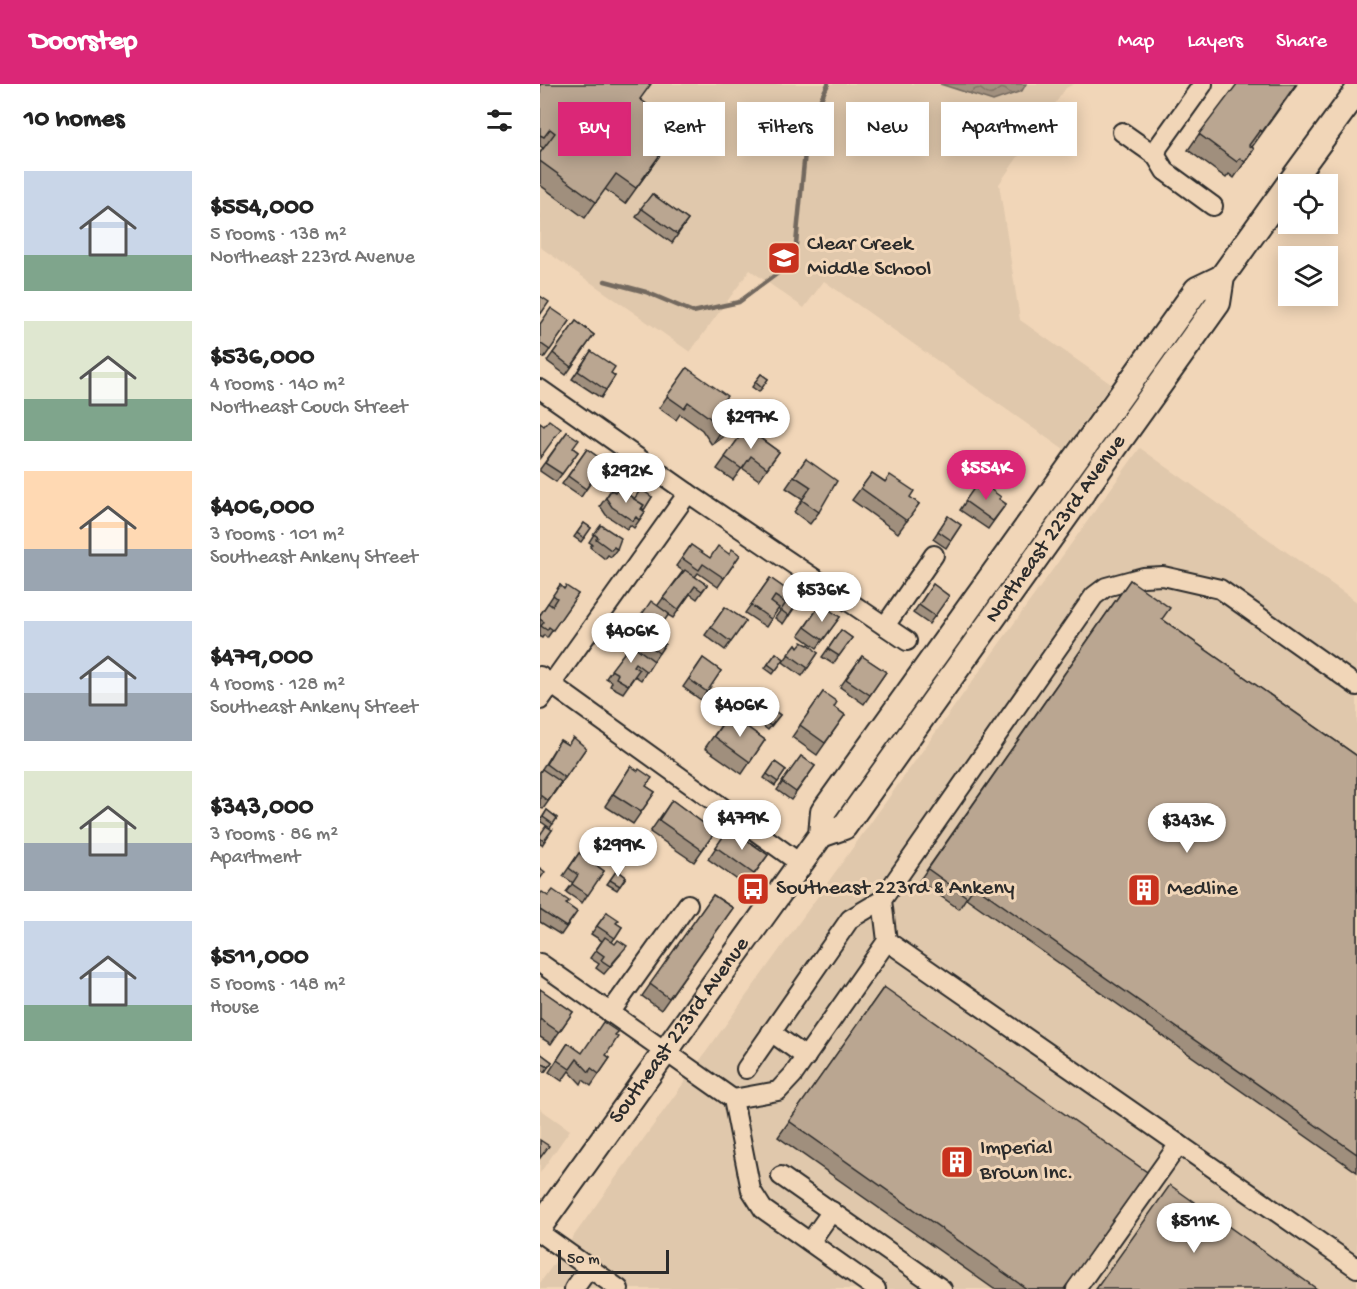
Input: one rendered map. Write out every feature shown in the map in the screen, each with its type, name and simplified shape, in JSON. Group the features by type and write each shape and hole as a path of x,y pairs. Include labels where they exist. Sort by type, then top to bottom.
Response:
{"main road":[{"name":"Northeast 223rd Avenue","path":"1297,174 1357,91"},
{"name":"Northeast 223rd Avenue","path":"879,778 1218,303 1222,277 1278,200"},
{"name":"Northeast 223rd Avenue","path":"859,762 1197,289 1222,277"},
{"name":"Southeast 223rd Avenue","path":"540,1226 821,836 823,812 859,762"},
{"name":"Southeast 223rd Avenue","path":"821,836 844,827 879,778"}],"street":[{"path":"1156,156 1158,147 1203,84"},
{"path":"1122,132 1156,156 1165,171 1214,206"},
{"path":"540,389 688,493 907,640"},
{"path":"540,700 546,680 612,598 688,493"},
{"path":"885,626 933,555"},
{"path":"746,1069 850,919 882,900 1094,596 1107,587 1143,577 1163,576 1220,589 1357,686"},
{"path":"546,680 801,864"},
{"path":"540,963 733,1098 778,1091 806,1057 887,941 882,900"},
{"path":"610,1012 688,904"},
{"path":"887,941 1357,1268"},
{"path":"771,1032 806,1057"},
{"path":"733,1098 751,1190 763,1209 876,1289"},
{"path":"1076,1289 1179,1144"},
{"path":"781,1176 942,1289"},
{"path":"810,1242 832,1212"},
{"path":"540,1233 619,1289"},
{"path":"574,1289 589,1268"}],"shaded area":[{"name":"Clear Creek Middle School","path":"540,84 1074,84 1066,88 1056,102 941,102 941,156 1019,156 999,184 1020,320 1111,384 1064,450 824,281 804,308 750,270 690,352 540,247"},
{"path":"1140,448 1357,602 1357,1289 540,1289 540,1283"},
{"path":"540,1109 570,1130 540,1173"}],"water":[{"path":"940,84 1026,84 1022,91 993,101"}],"building":[{"path":"540,84 651,84 640,99 644,102 643,156 659,156 636,188 616,174 596,202 540,161 540,153 555,133 550,129 544,137 540,135"},
{"path":"1237,84 1296,84 1262,132 1260,130 1249,145 1254,149 1245,162 1240,158 1237,162 1199,134"},
{"path":"652,194 688,220 677,234 641,208"},
{"path":"540,296 549,302 540,315"},
{"path":"551,308 570,321 550,350 540,343 540,324"},
{"path":"576,321 594,335 571,367 553,353"},
{"path":"591,351 615,367 611,373 615,376 606,390 578,371"},
{"path":"687,368 727,396 724,399 739,420 720,433 710,418 688,402 684,408 667,396"},
{"path":"761,374 768,379 762,388 755,382"},
{"path":"549,420 561,429 540,458 540,423 544,426"},
{"path":"746,428 779,452 767,468 751,456 742,469 725,457"},
{"path":"567,432 579,440 573,448 578,452 562,474 545,463"},
{"path":"587,449 605,462 586,489 568,476"},
{"path":"806,459 837,481 819,512 802,500 811,487 794,476"},
{"path":"872,473 885,482 890,475 914,491 910,497 919,504 907,521 861,488"},
{"path":"979,481 1001,497 999,499 1006,504 993,521 965,501"},
{"path":"618,488 644,505 641,509 645,512 639,520 636,517 633,521 612,507 606,498 611,490 615,492"},
{"path":"641,489 652,497 644,510 642,508 644,505 634,499"},
{"path":"948,516 961,525 951,540 938,531"},
{"path":"584,523 591,528 584,538 577,533"},
{"path":"601,525 621,538 617,549 614,547 611,550 596,539 598,537 594,534"},
{"path":"691,545 710,558 718,546 729,554 732,549 740,555 724,578 703,564 699,570 682,558"},
{"path":"685,570 707,585 702,591 695,586 678,610 663,598"},
{"path":"770,578 800,599 789,616 781,610 786,603 775,596 771,602 779,608 771,619 751,605"},
{"name":"Medline","path":"1130,580 1170,608 1162,619 1357,756 1357,1154 975,886 967,897 928,869"},
{"path":"933,584 949,596 935,616 919,605"},
{"path":"560,585 578,594 553,630 549,627 547,630 541,626 544,622 540,619 540,615 548,603 552,606 557,598 553,595"},
{"path":"651,601 669,614 654,635 665,644 659,653 624,628 630,619 636,623"},
{"path":"725,607 746,621 731,642 711,627"},
{"path":"818,608 826,613 828,609 840,617 823,640 805,627"},
{"path":"841,630 852,638 839,656 828,649"},
{"path":"802,642 809,644 818,653 808,668 788,654 796,644 798,647"},
{"path":"631,644 654,661 647,672 635,663 633,666 639,670 628,685 616,678 618,674 611,670"},
{"path":"776,653 784,659 776,670 768,664"},
{"path":"862,656 886,672 870,695 846,679"},
{"path":"703,658 721,671 707,692 689,679"},
{"path":"823,692 837,702 834,707 845,715 825,743 800,725"},
{"path":"769,707 780,715 771,726 760,718"},
{"path":"729,714 765,740 750,762 714,736"},
{"path":"573,737 586,748 565,778 546,764 560,740 568,745"},
{"path":"801,756 815,766 796,792 782,782"},
{"path":"775,762 786,770 778,782 767,774"},
{"path":"631,766 652,778 646,786 655,792 641,812 613,794"},
{"path":"542,769 561,782 548,801 540,795"},
{"path":"672,800 715,832 702,850 659,820"},
{"path":"547,810 557,818 553,824 543,817"},
{"path":"546,826 552,830 544,841 540,835"},
{"path":"729,828 768,855 754,874 716,847"},
{"path":"579,853 604,871 588,895 572,884 578,875 569,868"},
{"path":"540,868 545,872 540,879"},
{"path":"617,870 626,877 620,886 610,880"},
{"path":"553,890 569,901 566,904 577,912 566,927 540,910 540,894 542,892 548,896"},
{"path":"713,895 733,908 669,998 650,984"},
{"path":"607,912 619,920 616,923 622,927 615,938 597,926"},
{"path":"605,937 615,944 618,940 627,946 610,966 601,960 604,956 596,950"},
{"name":"Imperial Brown Inc.","path":"884,987 1147,1172 1064,1289 1027,1289 789,1121"},
{"path":"540,989 573,1012 559,1032 540,1019"},
{"path":"603,1022 618,1032 615,1035 618,1037 606,1055 610,1058 599,1074 591,1068 589,1072 577,1059 570,1069 557,1060 568,1043 582,1053"},
{"path":"540,1053 552,1062 548,1067 540,1062"},
{"path":"540,1140 549,1146 540,1158"},
{"path":"1170,1185 1317,1289 1096,1289"}],"waterway":[{"path":"819,102 828,84"},
{"path":"605,281 646,292 693,312 739,302 782,270 796,244 805,156"}],"place":[{"name":"Clear Creek Middle School","path":"784,258"},
{"name":"Southeast 223rd & Ankeny","path":"753,889"},
{"name":"Medline","path":"1144,890"},
{"name":"Imperial Brown Inc.","path":"957,1162"}]}
